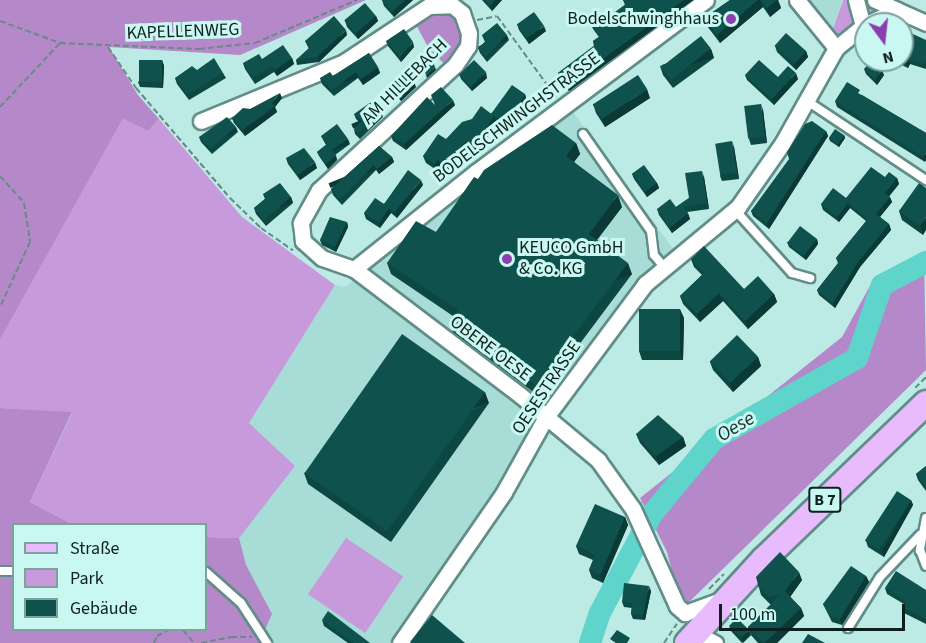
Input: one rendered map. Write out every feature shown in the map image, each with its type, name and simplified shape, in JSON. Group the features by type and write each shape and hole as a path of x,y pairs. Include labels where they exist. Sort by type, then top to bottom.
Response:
{"main road":[{"name":"B 7","path":"692,627 724,599 926,403"}],"street":[{"name":"BODELSCHWINGHSTRASSE","path":"354,269 706,0"},
{"path":"797,0 836,48"},
{"path":"875,0 926,23"},
{"path":"201,121 344,62 429,6 452,5 466,22"},
{"name":"OESESTRASSE","path":"893,12 897,10"},
{"name":"AM HILLEBACH","path":"354,269 322,258 303,241 301,223 308,205 319,190 455,65 468,46 466,22"},
{"name":"OESESTRASSE","path":"400,643 504,492 546,417 645,284 735,210 782,144 836,48 854,34"},
{"name":"OBERE OESE","path":"354,269 546,417 598,460 633,509 692,627"}],"lane":[{"path":"807,100 926,180"},
{"path":"583,134 651,231 654,255 665,268"},
{"path":"735,210 792,273 810,278"},
{"path":"926,518 920,535 920,550 926,566"},
{"path":"848,628 880,578 920,535"},
{"path":"207,573 241,603 267,643"}],"path":[{"name":"KAPELLENWEG","path":"60,43 86,42 108,47 199,49 255,43 357,0"},
{"path":"466,22 497,16 564,108"},
{"path":"0,21 60,43 0,107"},
{"path":"108,47 136,88 230,198 261,228 296,253"},
{"path":"0,176 24,203 30,242 0,307"},
{"path":"664,643 692,627"},
{"path":"154,643 157,636 167,631"},
{"path":"184,631 194,643"},
{"path":"201,643 231,636 259,639"}],"shaded area":[{"path":"0,0 366,0 240,55 109,47 138,95 159,119 148,131 123,119 0,339"},
{"path":"807,0 842,0 832,32"},
{"path":"450,8 460,15 465,44 448,67 430,51 413,19 428,10"},
{"name":"KEUCO GmbH & Co. KG","path":"573,112 674,250 639,281 601,328 400,643 264,643 227,554 248,424 335,285 345,287"},
{"path":"924,252 926,370 685,606 679,600 667,552 640,498 842,337 871,284"},
{"path":"0,408 72,412 30,502 70,523 12,523 12,631 207,631 207,537 239,538 246,565 272,614 259,643 0,643"}],"green space":[{"path":"843,0 869,0 891,10 888,12 854,12 854,33 840,42 832,32"},
{"path":"123,119 148,131 159,119 242,217 335,285 249,423 295,466 239,538 207,537 207,523 70,523 30,502 72,413 0,408 0,338"},
{"path":"346,538 403,577 365,633 308,594"}],"building":[{"path":"382,0 405,0 392,12"},
{"path":"485,0 495,0 490,6"},
{"path":"623,0 684,0 567,85 558,73 595,45 593,41 600,36 591,24 600,17 603,21 626,4"},
{"path":"730,0 758,0 717,35 704,18"},
{"path":"761,0 777,0 767,8"},
{"path":"365,3 376,16 355,33 344,20"},
{"path":"534,12 544,26 527,38 517,24"},
{"path":"334,16 346,30 317,57 296,60 310,47 305,41"},
{"path":"497,23 507,35 485,57 478,48 486,41 482,35"},
{"path":"404,29 413,42 400,57 386,41"},
{"path":"786,33 806,51 795,64 775,46"},
{"path":"914,34 926,40 924,64 914,61"},
{"path":"701,36 711,49 671,80 661,67"},
{"path":"283,45 292,58 275,70 272,66 253,78 243,63 259,54 262,59"},
{"path":"369,53 378,67 361,79 356,72 332,90 320,78 330,72 333,76"},
{"path":"214,58 223,73 187,95 175,78 192,66 197,70"},
{"path":"139,60 162,60 162,82 139,82"},
{"path":"432,60 435,67 426,75 422,63"},
{"path":"474,60 486,72 471,87 459,75"},
{"path":"759,60 778,77 788,66 796,73 772,99 745,75"},
{"path":"406,72 414,82 398,95 390,85"},
{"path":"867,72 881,72 875,80"},
{"path":"638,75 647,89 602,119 593,104"},
{"path":"847,82 860,90 858,93 926,133 926,153 923,157 835,101"},
{"path":"512,85 525,94 516,109 519,111 507,126 491,114"},
{"path":"441,87 453,100 404,144 391,136 427,97 435,105 431,95"},
{"path":"280,93 272,103 275,106 243,130 232,118 243,108 250,109"},
{"path":"371,102 381,112 358,134 354,129 362,121 354,114"},
{"path":"761,104 765,137 748,139 744,106"},
{"path":"481,106 494,116 474,146 466,141 445,164 438,160 435,164 423,156 438,134 446,139 462,122 472,119"},
{"path":"227,117 236,127 210,149 199,137"},
{"path":"812,121 826,131 767,223 751,211 789,159 787,152 805,124"},
{"path":"337,124 348,139 332,150 336,155 326,164 317,152 327,144 321,136"},
{"name":"KEUCO GmbH & Co. KG","path":"552,125 576,143 566,156 618,195 589,234 628,263 536,386 449,321 458,310 387,263 416,221 436,232 474,177 478,179 484,170"},
{"path":"835,129 844,135 838,144 829,138"},
{"path":"732,141 737,173 720,175 715,144"},
{"path":"379,146 392,157 377,169 374,165 340,200 331,189"},
{"path":"304,148 315,162 298,175 286,158"},
{"path":"644,165 657,183 645,192 632,174"},
{"path":"871,167 885,177 889,172 897,178 885,193 890,197 876,214 889,224 858,262 833,303 817,290 840,261 836,258 868,219 848,203 837,217 821,204 833,188 846,198"},
{"path":"408,170 421,180 395,212 389,208 379,223 364,213 375,198 384,204"},
{"path":"702,171 707,203 683,207 688,213 670,228 657,209 670,199 676,207 689,198 685,173"},
{"path":"280,183 291,197 264,220 254,208 266,198 263,194"},
{"path":"919,183 926,188 926,217 920,226 899,211"},
{"path":"330,217 347,222 335,247 320,240"},
{"path":"800,226 817,239 804,255 787,243"},
{"path":"704,246 744,289 758,276 774,294 745,321 719,293 697,314 680,296 704,273 691,259"},
{"path":"639,309 680,309 680,351 639,351"},
{"path":"402,334 485,392 387,531 304,473"},
{"path":"737,335 758,357 731,383 710,361"},
{"path":"658,415 683,437 656,456 636,434"},
{"path":"926,466 926,488 916,474"},
{"path":"897,491 911,500 879,550 865,540"},
{"path":"595,504 625,517 600,575 589,570 595,555 576,546"},
{"path":"780,552 799,572 785,591 801,608 764,643 748,627 781,594 769,597 758,586 761,583 756,577"},
{"path":"851,566 866,576 840,619 830,616 823,604"},
{"path":"896,571 926,590 926,619 902,607 906,601 885,588"},
{"path":"624,583 649,586 643,615 631,614 632,603 622,602"},
{"path":"328,611 370,643 354,643 322,620"},
{"path":"432,615 465,643 410,642"},
{"path":"737,618 749,630 741,638 729,626"},
{"path":"617,630 630,638 627,643 616,643 610,639"},
{"path":"808,634 825,643 802,643"}],"waterway":[{"name":"Oese","path":"590,643 600,613 652,514 714,439 857,358 882,285 926,262"}],"place":[{"name":"Bodelschwinghhaus","path":"731,19"},
{"name":"KEUCO GmbH & Co. KG","path":"507,259"}]}
